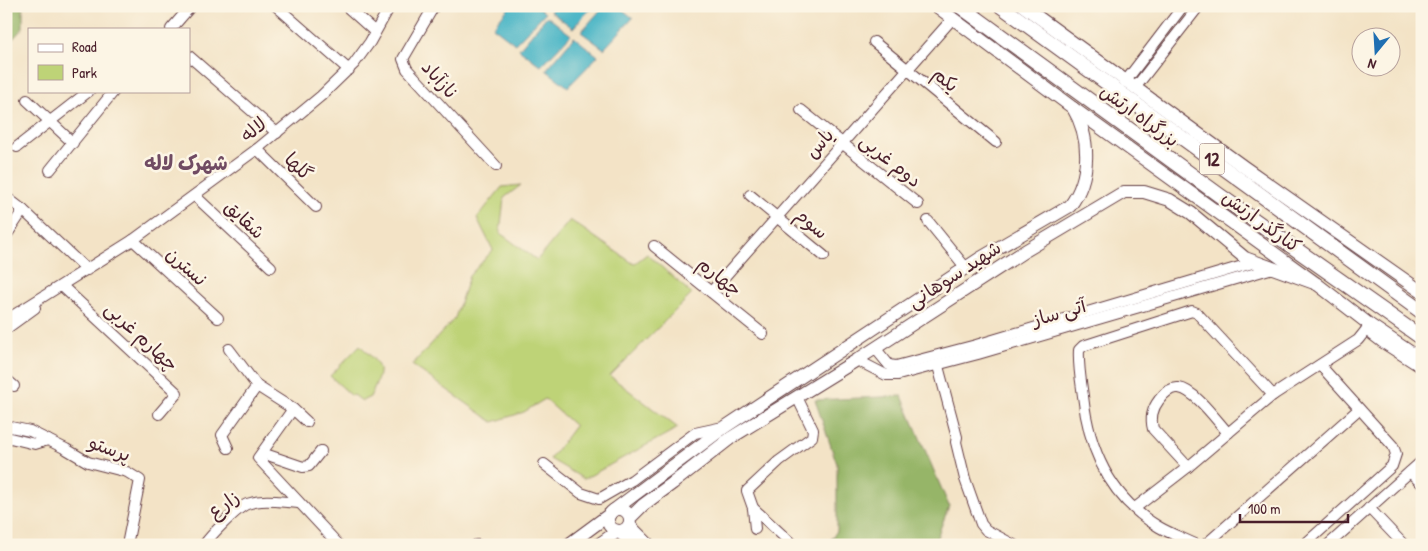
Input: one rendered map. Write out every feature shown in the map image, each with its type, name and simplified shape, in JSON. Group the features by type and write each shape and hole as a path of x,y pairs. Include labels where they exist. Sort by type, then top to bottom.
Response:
{"highway":[{"name":"بزرگراه ارتش","path":"1001,6 1422,312"},
{"name":"بزرگراه ارتش","path":"956,12 1422,338"}],"main road":[{"name":"کنارگذر ارتش","path":"936,6 956,12 1073,108 1317,284 1368,327 1422,360"},
{"name":"کنارگذر ارتش","path":"1023,6 1244,167 1422,292"},
{"path":"1090,56 1159,121"},
{"name":"شهید سوهانی","path":"568,545 612,512 966,268 1070,206 1079,190 1086,165 1086,147 1080,124 1073,108"},
{"name":"شهید سوهانی","path":"598,545 625,525 643,504 673,483 728,432 797,397 1025,251 1118,194 1137,191 1158,196 1181,205 1241,255 1317,284"},
{"path":"1018,236 1025,251"},
{"path":"635,545 625,525 624,511 612,512 608,520 609,526 625,525 649,545"}],"street":[{"path":"172,28 191,6"},
{"path":"276,6 349,70"},
{"path":"346,6 376,32"},
{"name":"لاله","path":"6,320 133,240 257,149 349,70 365,50 390,6"},
{"name":"نازآباد","path":"434,6 403,59 407,69 496,166"},
{"path":"1130,85 1183,6"},
{"path":"1130,85 1200,6"},
{"name":"یاس","path":"711,292 956,12"},
{"name":"یکم","path":"874,42 996,142"},
{"path":"190,57 277,132"},
{"path":"17,147 88,92"},
{"path":"50,170 74,143 113,92"},
{"path":"27,100 74,143"},
{"name":"دوم غربی","path":"801,110 918,204"},
{"name":"گلها","path":"257,149 316,207"},
{"name":"سوم","path":"750,194 824,256"},
{"name":"شقایق","path":"195,196 271,267"},
{"path":"6,197 23,210 86,270"},
{"path":"6,236 23,210"},
{"path":"928,221 966,268"},
{"name":"نسترن","path":"133,240 218,318"},
{"name":"چهارم","path":"654,246 763,334"},
{"name":"آتی ساز","path":"1240,272 1256,262"},
{"name":"آتی ساز","path":"857,360 886,375 892,376 935,367 977,350 1240,272 1273,268"},
{"name":"لاله","path":"6,329 60,291 62,286"},
{"name":"چهارم غربی","path":"62,286 178,393 159,414"},
{"path":"1197,545 1159,526 1128,502 1113,484 1099,461 1085,412 1079,350 1083,346 1192,311 1197,313 1273,395"},
{"path":"1135,508 1188,467 1273,395 1358,340 1368,327 1383,343 1422,368"},
{"name":"آتی ساز","path":"875,348 889,366 977,350"},
{"path":"229,350 257,386 293,409 306,422"},
{"path":"1304,545 1392,466 1396,454 1393,446 1320,365"},
{"path":"935,367 951,437 956,442 965,479 981,524 986,530 1014,545"},
{"path":"228,448 222,435 257,386"},
{"path":"1188,467 1153,429 1151,421 1152,412 1167,391 1179,388 1192,394 1228,433"},
{"path":"755,529 753,508 748,497 748,488 814,434 797,397"},
{"path":"293,409 258,458 339,545"},
{"path":"1204,545 1359,409"},
{"name":"پرستو","path":"6,426 30,432 88,462 127,472 140,480 127,545"},
{"path":"544,464 581,493 599,499 632,480 695,433 728,432"},
{"path":"6,438 35,444 48,440"},
{"path":"262,453 303,467 309,466 321,451"},
{"path":"1328,545 1422,461"},
{"path":"1410,472 1422,484"},
{"name":"زارع","path":"204,545 212,533 246,504 265,501 298,503"},
{"path":"753,508 793,545"},
{"path":"1370,508 1404,545"}],"green space":[{"path":"6,6 23,6 23,28 6,46"},
{"path":"521,185 504,198 500,233 537,260 570,220 634,264 647,254 692,294 610,376 678,428 584,479 550,459 575,426 545,399 524,412 493,422 412,365 455,318 469,276 493,250 477,218 502,187"},
{"path":"360,345 379,368 378,379 370,397 362,401 354,395 352,396 330,376"},
{"path":"902,396 949,506 934,545 827,545 837,531 837,464 815,400"}],"water":[{"path":"510,6 537,6 545,13 515,44 493,27"},
{"path":"554,6 593,6 573,28 550,11"},
{"path":"604,6 618,6 633,18 604,49 581,32"},
{"path":"547,16 571,35 541,66 519,49"},
{"path":"574,37 598,56 568,87 546,70"}],"district":[{"name":"شهرک لاله","path":"186,162"}]}
